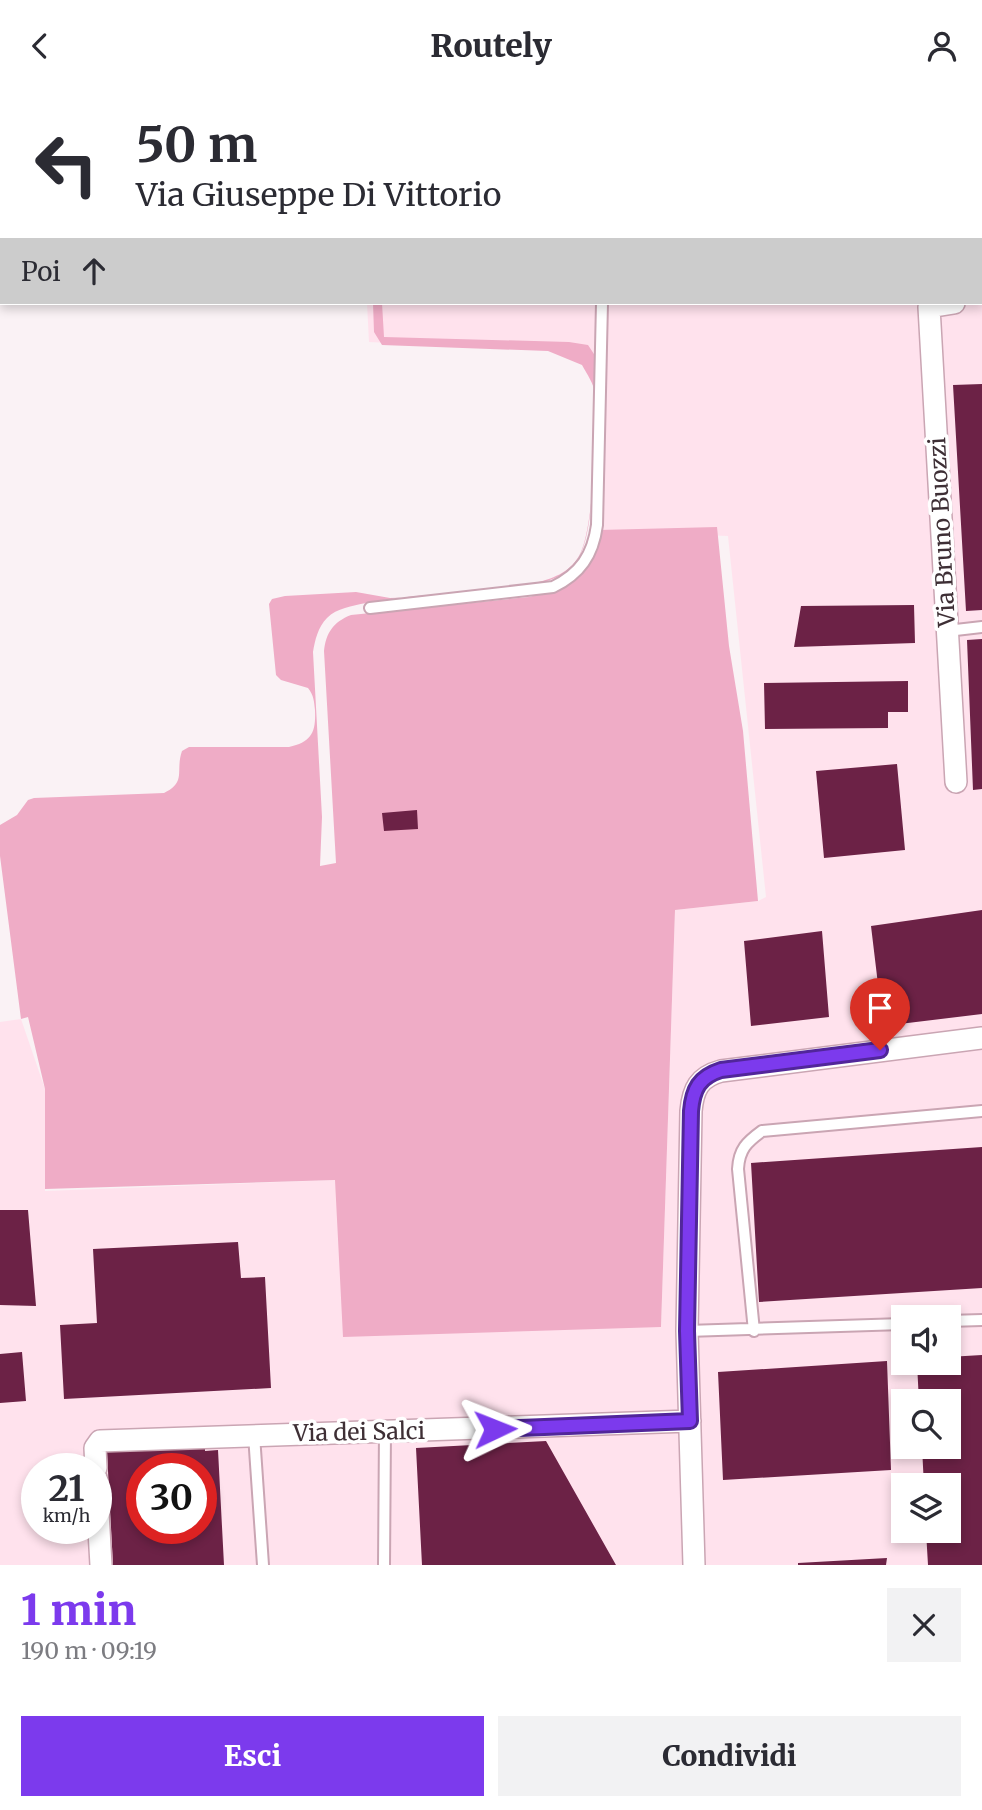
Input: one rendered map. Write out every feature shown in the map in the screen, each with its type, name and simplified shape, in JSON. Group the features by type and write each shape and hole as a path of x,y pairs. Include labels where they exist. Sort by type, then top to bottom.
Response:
{"street":[{"name":"Via Bruno Buozzi","path":"942,305 929,307 956,782"},
{"path":"694,1565 687,1331 692,1094 703,1078 710,1074 982,1038"},
{"name":"Via dei Salci","path":"95,1453 100,1441 690,1421"},
{"path":"100,1544 101,1565"}],"lane":[{"path":"370,608 553,587 571,578 583,566 594,544 597,525 601,305"},
{"path":"947,631 982,627"},
{"path":"754,1331 738,1169 744,1144 762,1131 982,1111"},
{"path":"961,1321 982,1320"},
{"path":"687,1331 754,1331 891,1325"},
{"path":"383,1565 385,1431"},
{"path":"254,1434 262,1565"}],"shaded area":[{"path":"367,305 982,305 982,1565 0,1565 0,1022 21,1019 45,1089 45,1191 335,1180 661,1327 675,910 758,901 766,897 728,536 603,531 598,353 369,342"},
{"path":"373,305 382,305 384,337 569,342 588,345 596,357 595,409 593,387 582,365 548,351 382,345 374,332"},
{"path":"593,481 585,541 579,557 574,565 567,571 536,584 448,593 534,583 565,571 575,562 584,543"},
{"path":"717,527 729,646 743,731 758,901 675,910 661,1327 343,1337 335,1180 45,1189 45,1089 28,1017 21,1019 0,856 0,825 17,815 28,800 34,798 164,793 176,785 182,751 189,747 289,747 303,742 313,730 313,699 308,688 281,680 276,675 269,604 272,599 356,592 403,598 355,605 335,612 324,622 316,638 313,652 322,817 320,866 336,863 324,651 335,625 351,615 529,597 557,588 577,577 584,569 599,530"},
{"path":"448,593 417,597 403,598 413,596"}],"building":[{"path":"982,384 982,610 966,611 953,385"},
{"path":"914,605 915,643 794,647 801,606"},
{"path":"982,639 982,789 973,790 967,640"},
{"path":"908,681 908,712 888,712 888,728 765,729 764,683"},
{"path":"897,764 905,850 824,858 816,771"},
{"path":"417,810 418,829 384,831 382,813"},
{"path":"982,910 982,1014 883,1026 871,926"},
{"path":"822,931 829,1017 751,1026 744,941"},
{"path":"982,1147 982,1288 759,1302 751,1163"},
{"path":"0,1210 28,1210 36,1306 0,1305"},
{"path":"238,1242 241,1278 265,1277 271,1388 64,1399 60,1325 97,1323 93,1249"},
{"path":"22,1352 26,1401 0,1403 0,1354"},
{"path":"982,1355 982,1565 928,1565 927,1543 961,1543 961,1473 923,1473 923,1459 961,1459 961,1389 918,1389 918,1375 961,1375 961,1356"},
{"path":"887,1361 891,1470 723,1480 718,1372"},
{"path":"546,1441 616,1565 422,1565 416,1448"},
{"path":"205,1447 205,1451 218,1450 224,1565 113,1565 112,1453 107,1453"},
{"path":"887,1558 886,1565 798,1565 798,1563"}],"route":[{"path":"495,1429 690,1421 687,1331 692,1094 703,1078 721,1070 880,1050"}]}
